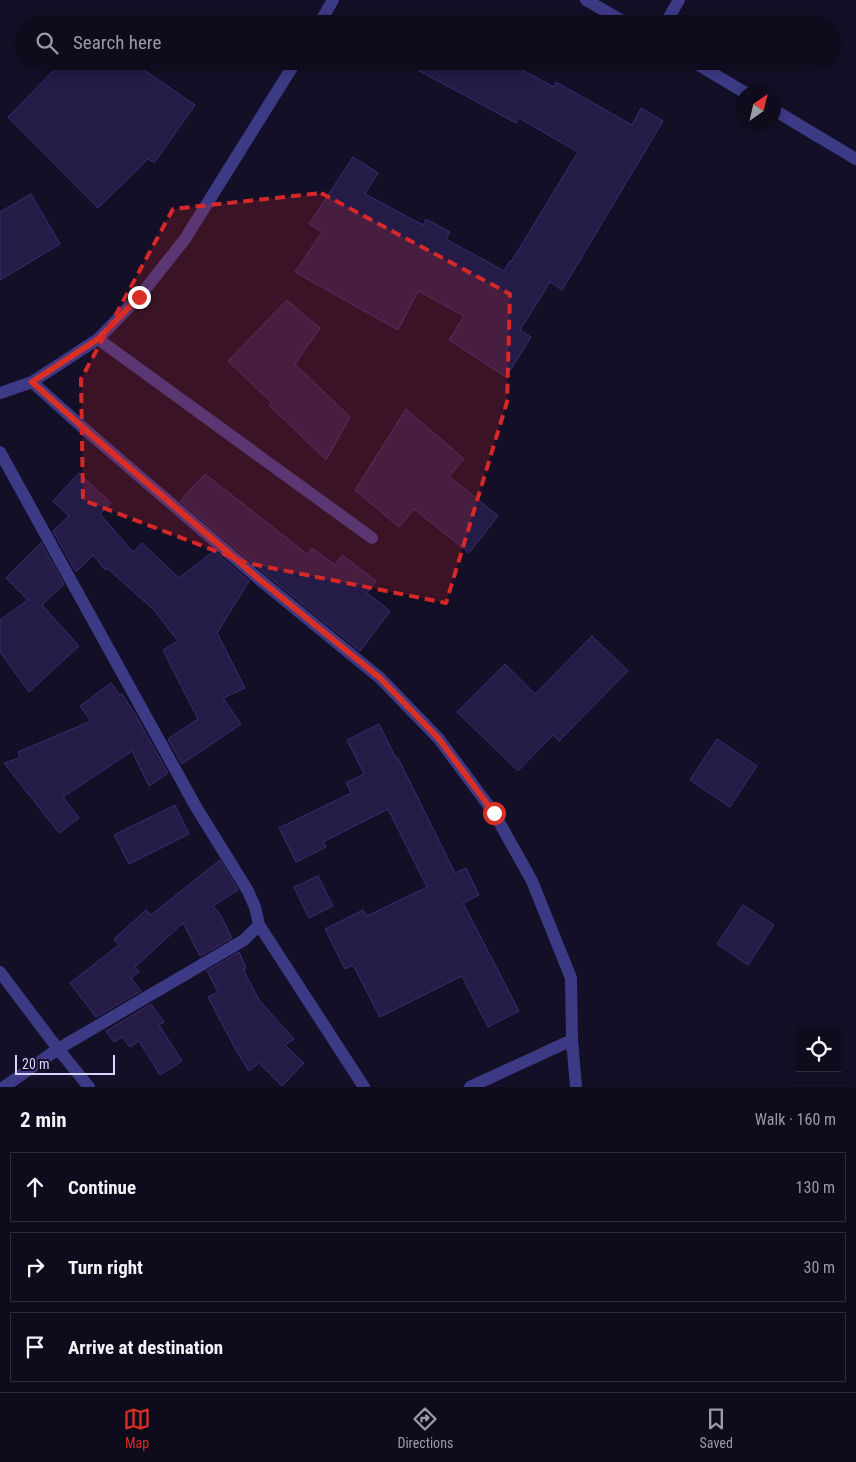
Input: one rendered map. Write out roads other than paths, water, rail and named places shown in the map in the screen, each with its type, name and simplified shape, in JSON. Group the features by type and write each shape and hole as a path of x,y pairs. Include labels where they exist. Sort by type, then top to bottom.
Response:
{"street":[{"path":"325,15 334,0"},
{"path":"586,0 612,15"},
{"path":"670,15 679,0"},
{"path":"0,393 32,382 98,339 139,297 185,239 290,70"},
{"path":"707,70 736,87"},
{"path":"781,114 856,160"},
{"path":"98,339 372,538"},
{"path":"32,382 259,579 380,678 439,739 494,813 532,881 571,978 572,1040 576,1087"},
{"path":"0,452 196,807 248,891 255,907 259,925 364,1087"},
{"path":"4,1087 58,1049 244,940 259,925"},
{"path":"0,972 89,1087"},
{"path":"470,1087 572,1040"}]}
